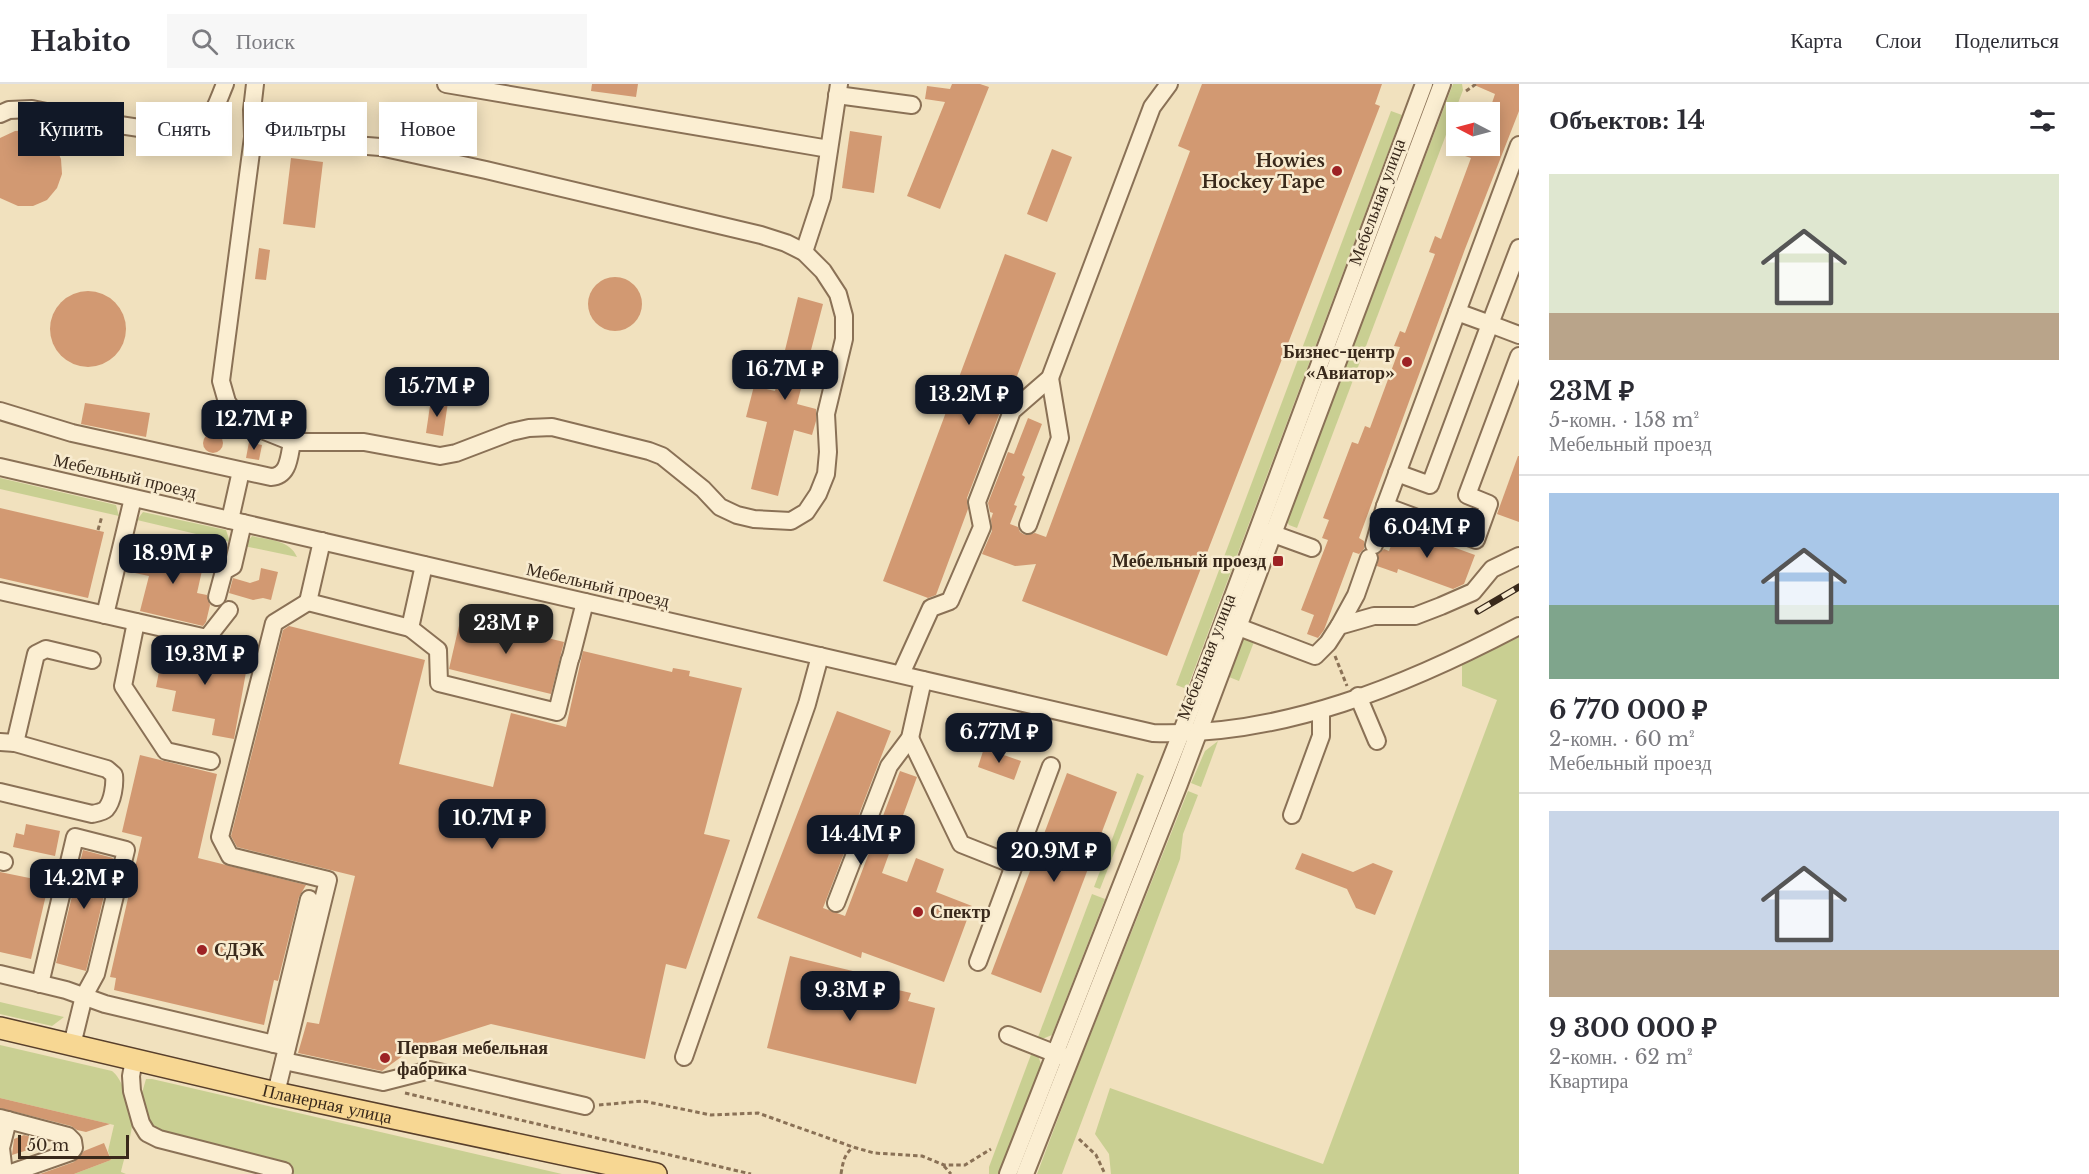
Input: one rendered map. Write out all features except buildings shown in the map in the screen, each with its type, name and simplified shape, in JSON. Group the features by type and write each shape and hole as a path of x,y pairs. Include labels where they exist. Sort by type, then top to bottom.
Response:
{"main road":[{"name":"Планерная улица","path":"0,1028 276,1093 656,1174"}],"street":[{"path":"0,114 9,110 32,109 80,119 179,134 193,132 205,123 225,84"},
{"path":"253,102 255,84"},
{"path":"446,84 829,149"},
{"path":"902,674 931,608 951,601 982,527 977,502 1012,411 1050,378 1152,106 1169,84"},
{"name":"Мебельная улица","path":"1266,531 1424,84"},
{"name":"Мебельная улица","path":"1025,1174 1063,1057 1442,84"},
{"path":"804,252 822,197 838,90 912,105"},
{"path":"1231,624 1315,656 1339,626 1356,596 1385,506 1457,312 1514,176 1519,145"},
{"path":"251,156 221,381 227,402 237,416 252,426 292,442 364,442 440,456 456,453 511,432 552,427 662,456 703,489 720,507 737,514 754,519 792,521 806,512 818,494 826,474 828,452 826,414 844,339 844,316 838,294 823,272 804,252 761,235 486,170 367,146"},
{"path":"1397,473 1430,485 1519,248"},
{"path":"1457,312 1519,335"},
{"path":"1385,506 1476,540 1489,504 1467,495 1519,356"},
{"path":"1028,525 1060,438 1050,378"},
{"path":"0,411 72,434 241,471 278,476 288,463 292,442"},
{"name":"Мебельный проезд","path":"0,467 1153,733 1189,734 1225,730 1321,711 1361,692 1410,678 1519,626"},
{"path":"217,597 224,571 232,566 241,471"},
{"path":"105,615 133,498"},
{"path":"1266,531 1312,548"},
{"path":"309,602 322,541"},
{"path":"1339,626 1374,616 1415,616 1424,613 1473,592 1492,569 1519,556"},
{"path":"410,628 424,565"},
{"path":"0,591 207,638 229,610"},
{"path":"282,1051 328,880 230,856 220,837 274,623 309,602 410,628 438,650 439,683 557,712 585,602"},
{"path":"136,622 123,686 166,751 211,761"},
{"path":"0,792 92,814 106,809 110,803 115,782 114,775 107,770 7,743 36,654 46,649 92,660"},
{"path":"684,1057 807,704 820,656"},
{"path":"836,903 889,765 910,738 923,680"},
{"path":"1361,692 1377,741"},
{"path":"1292,815 1321,736 1321,711"},
{"path":"910,738 961,844 1014,865"},
{"path":"978,962 1051,766"},
{"path":"40,984 75,837 126,850 96,974 84,996 72,1045"},
{"path":"276,1093 309,899"},
{"path":"0,974 282,1051 383,1082 430,1070 585,1106"},
{"path":"1008,1035 1063,1057"},
{"name":"Мебельная улица","path":"1008,1174 1063,1057"},
{"path":"134,1060 131,1076 132,1091 141,1123 147,1133 159,1139 284,1171"},
{"path":"4,1119 68,1136 74,1141 74,1148 71,1152 6,1174 1,1148 4,1119"}],"path":[{"path":"1466,91 1476,84"},
{"path":"98,531 102,516"},
{"path":"1324,647 1336,657 1361,692"},
{"path":"383,1082 408,1095 751,1174"},
{"path":"585,1106 643,1101 711,1115 758,1113 874,1153 922,1156 944,1165 965,1165 991,1149"},
{"path":"1079,1139 1096,1155 1105,1174"},
{"path":"842,1174 846,1154 853,1147"},
{"path":"944,1165 951,1174"}],"green space":[{"path":"1453,84 1462,84 1463,90 1458,102 1446,102"},
{"path":"1446,102 1446,135 1297,528 1289,525 1287,521"},
{"path":"1391,111 1402,115 1187,689 1176,685"},
{"path":"0,478 116,505 119,516 0,489"},
{"path":"143,512 226,530 230,542 137,520"},
{"path":"252,536 284,544 294,551 297,557 244,546"},
{"path":"1257,634 1239,681 1229,677 1244,636"},
{"path":"1519,636 1519,1174 1111,1174 1109,1154 1095,1134 1110,1088 1323,1164 1497,700 1462,686 1462,664"},
{"path":"1218,741 1201,787 1191,783 1205,751"},
{"path":"1137,773 1144,776 1100,889 1094,887"},
{"path":"1188,791 1198,795 1183,834 1180,859 1062,1174 1037,1174 1079,1063"},
{"path":"1092,894 1105,899 1052,1035 1042,1039 1038,1037"},
{"path":"0,1002 64,1017 52,1026 0,1014"},
{"path":"0,1045 112,1071 116,1075 125,1093 132,1120 121,1172 126,1174 74,1174 111,1160 108,1151 114,1125 0,1098"},
{"path":"1032,1052 1037,1053 1041,1064 999,1174 989,1174 989,1167"},
{"path":"146,1079 562,1174 292,1174 293,1166 278,1160 192,1142 151,1126 142,1093"}],"railway":[{"path":"1478,611 1519,587"}],"place":[{"name":"Howies Hockey Tape","path":"1337,171"},
{"name":"Бизнес-центр «Авиатор»","path":"1407,362"},
{"name":"Мебельный проезд","path":"1278,561"},
{"name":"Спектр","path":"918,912"},
{"name":"СДЭК","path":"202,950"},
{"name":"Первая мебельная фабрика","path":"385,1058"}]}
